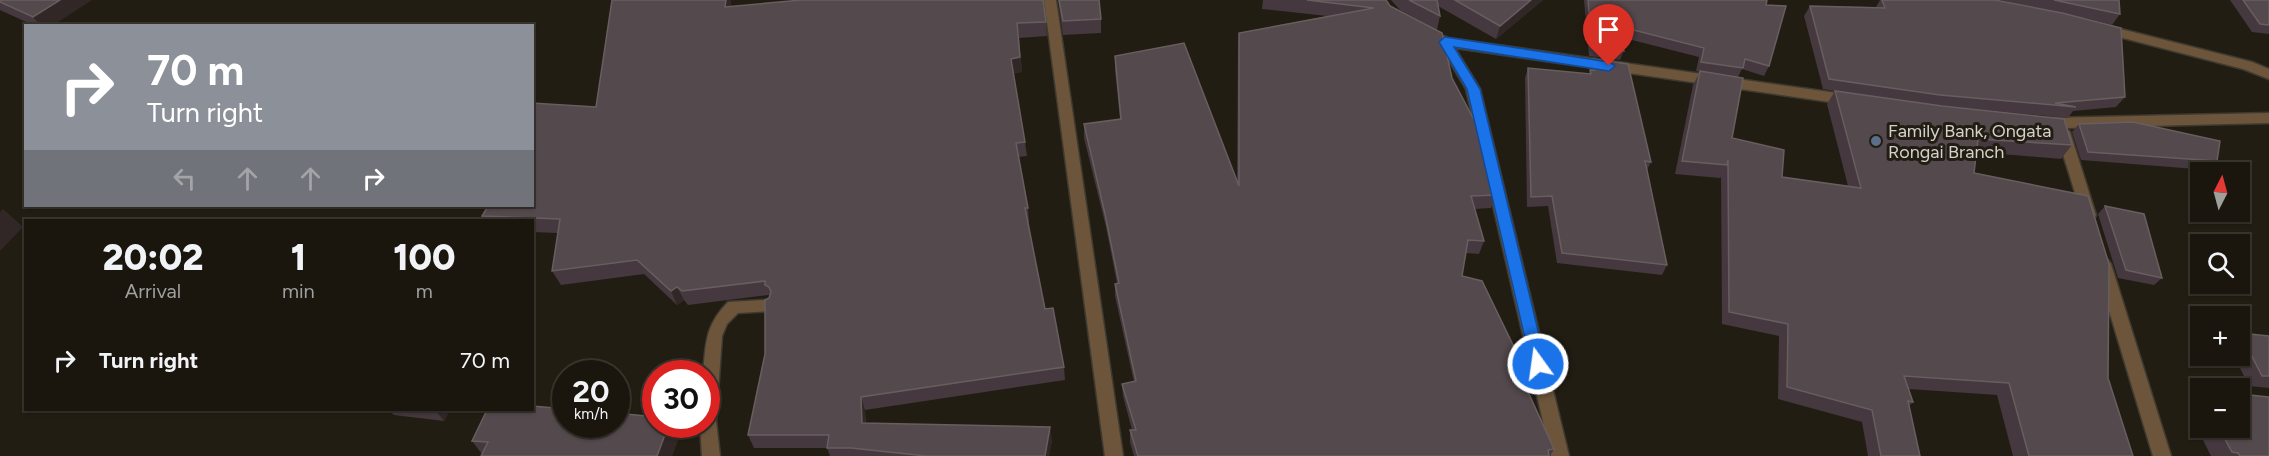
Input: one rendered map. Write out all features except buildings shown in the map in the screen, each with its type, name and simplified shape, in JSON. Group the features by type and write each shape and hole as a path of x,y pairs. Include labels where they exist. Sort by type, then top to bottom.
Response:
{"street":[{"path":"1050,0 1114,456"},
{"path":"2089,25 2247,65 2269,74"},
{"path":"1416,28 1445,42 1864,102"},
{"path":"1445,42 1473,89 1560,456"},
{"path":"2038,122 2061,124 2269,118"},
{"path":"2061,124 2092,227"},
{"path":"2099,250 2162,456"},
{"path":"711,456 708,422 714,336 721,320 734,307 766,306"}],"place":[{"name":"Family Bank, Ongata Rongai Branch","path":"1876,141"}],"route":[{"path":"1538,364 1473,89 1445,42 1609,66"}]}
